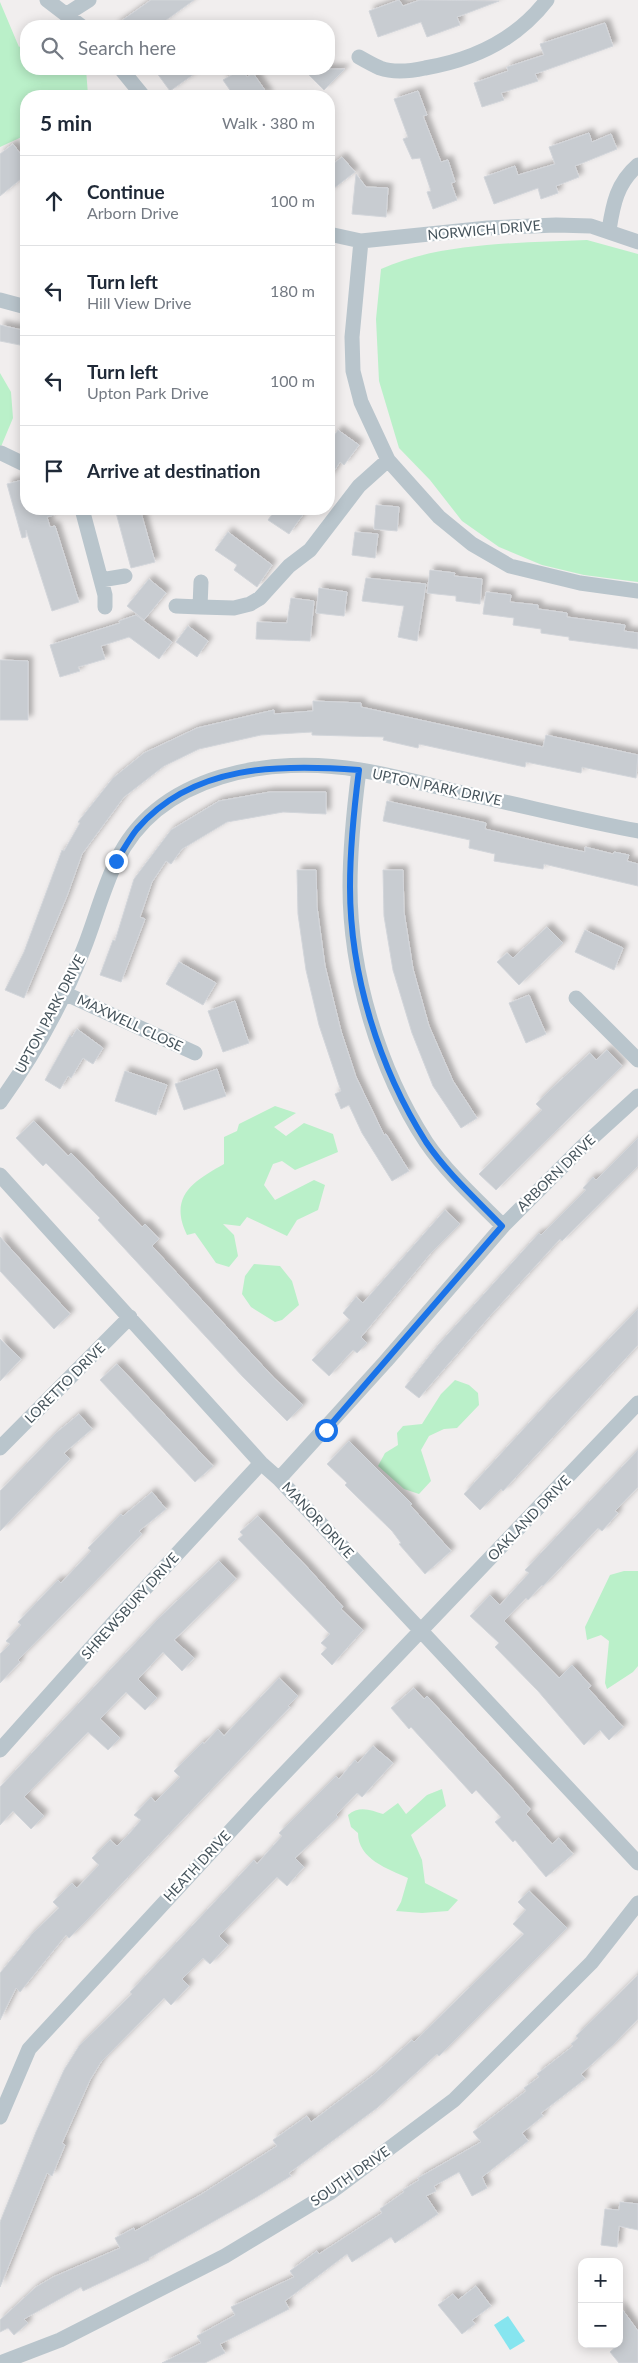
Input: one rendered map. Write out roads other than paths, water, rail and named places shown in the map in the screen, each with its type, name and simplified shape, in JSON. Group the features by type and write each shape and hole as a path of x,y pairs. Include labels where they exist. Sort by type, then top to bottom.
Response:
{"street":[{"path":"47,0 74,20"},
{"path":"67,14 90,0"},
{"path":"359,57 381,68 407,71 452,63 486,50 515,31 547,0"},
{"path":"126,75 138,90"},
{"path":"609,230 614,199 626,175 638,165"},
{"name":"NORWICH DRIVE","path":"335,235 361,241 488,228 556,225 591,226 609,230 638,242"},
{"path":"361,241 352,336 353,371 361,402 388,460 439,517 472,544 510,566 580,583 638,591"},
{"path":"0,300 20,305"},
{"path":"1,454 20,462"},
{"path":"176,606 234,608 250,604 260,598 289,566 310,550 359,486 388,460"},
{"path":"84,515 101,580 104,608"},
{"path":"101,580 125,576"},
{"path":"200,608 201,582"},
{"name":"UPTON PARK DRIVE","path":"0,1102 30,1057 64,993 84,950 116,861 136,830 160,808 190,788 222,776 252,770 290,766 359,770 638,831"},
{"path":"359,770 351,858 353,927 357,961 386,1065 426,1142 449,1172 502,1226"},
{"name":"MAXWELL CLOSE","path":"64,993 195,1053"},
{"path":"576,998 638,1060"},
{"name":"ARBORN DRIVE","path":"279,1479 374,1375 502,1226 582,1147 638,1096"},
{"name":"MANOR DRIVE","path":"0,1175 261,1463 279,1479 638,1863"},
{"name":"LORETTO DRIVE","path":"0,1448 130,1317"},
{"name":"OAKLAND DRIVE","path":"420,1632 638,1403"},
{"name":"SHREWSBURY DRIVE","path":"0,1750 116,1620 261,1463"},
{"name":"HEATH DRIVE","path":"0,2117 29,2049 252,1807 420,1632"},
{"name":"SOUTH DRIVE","path":"0,2363 60,2340 216,2260 331,2192 454,2100 591,1963 638,1903"}],"water":[{"path":"508,2316 525,2341 510,2350 494,2325"}]}
